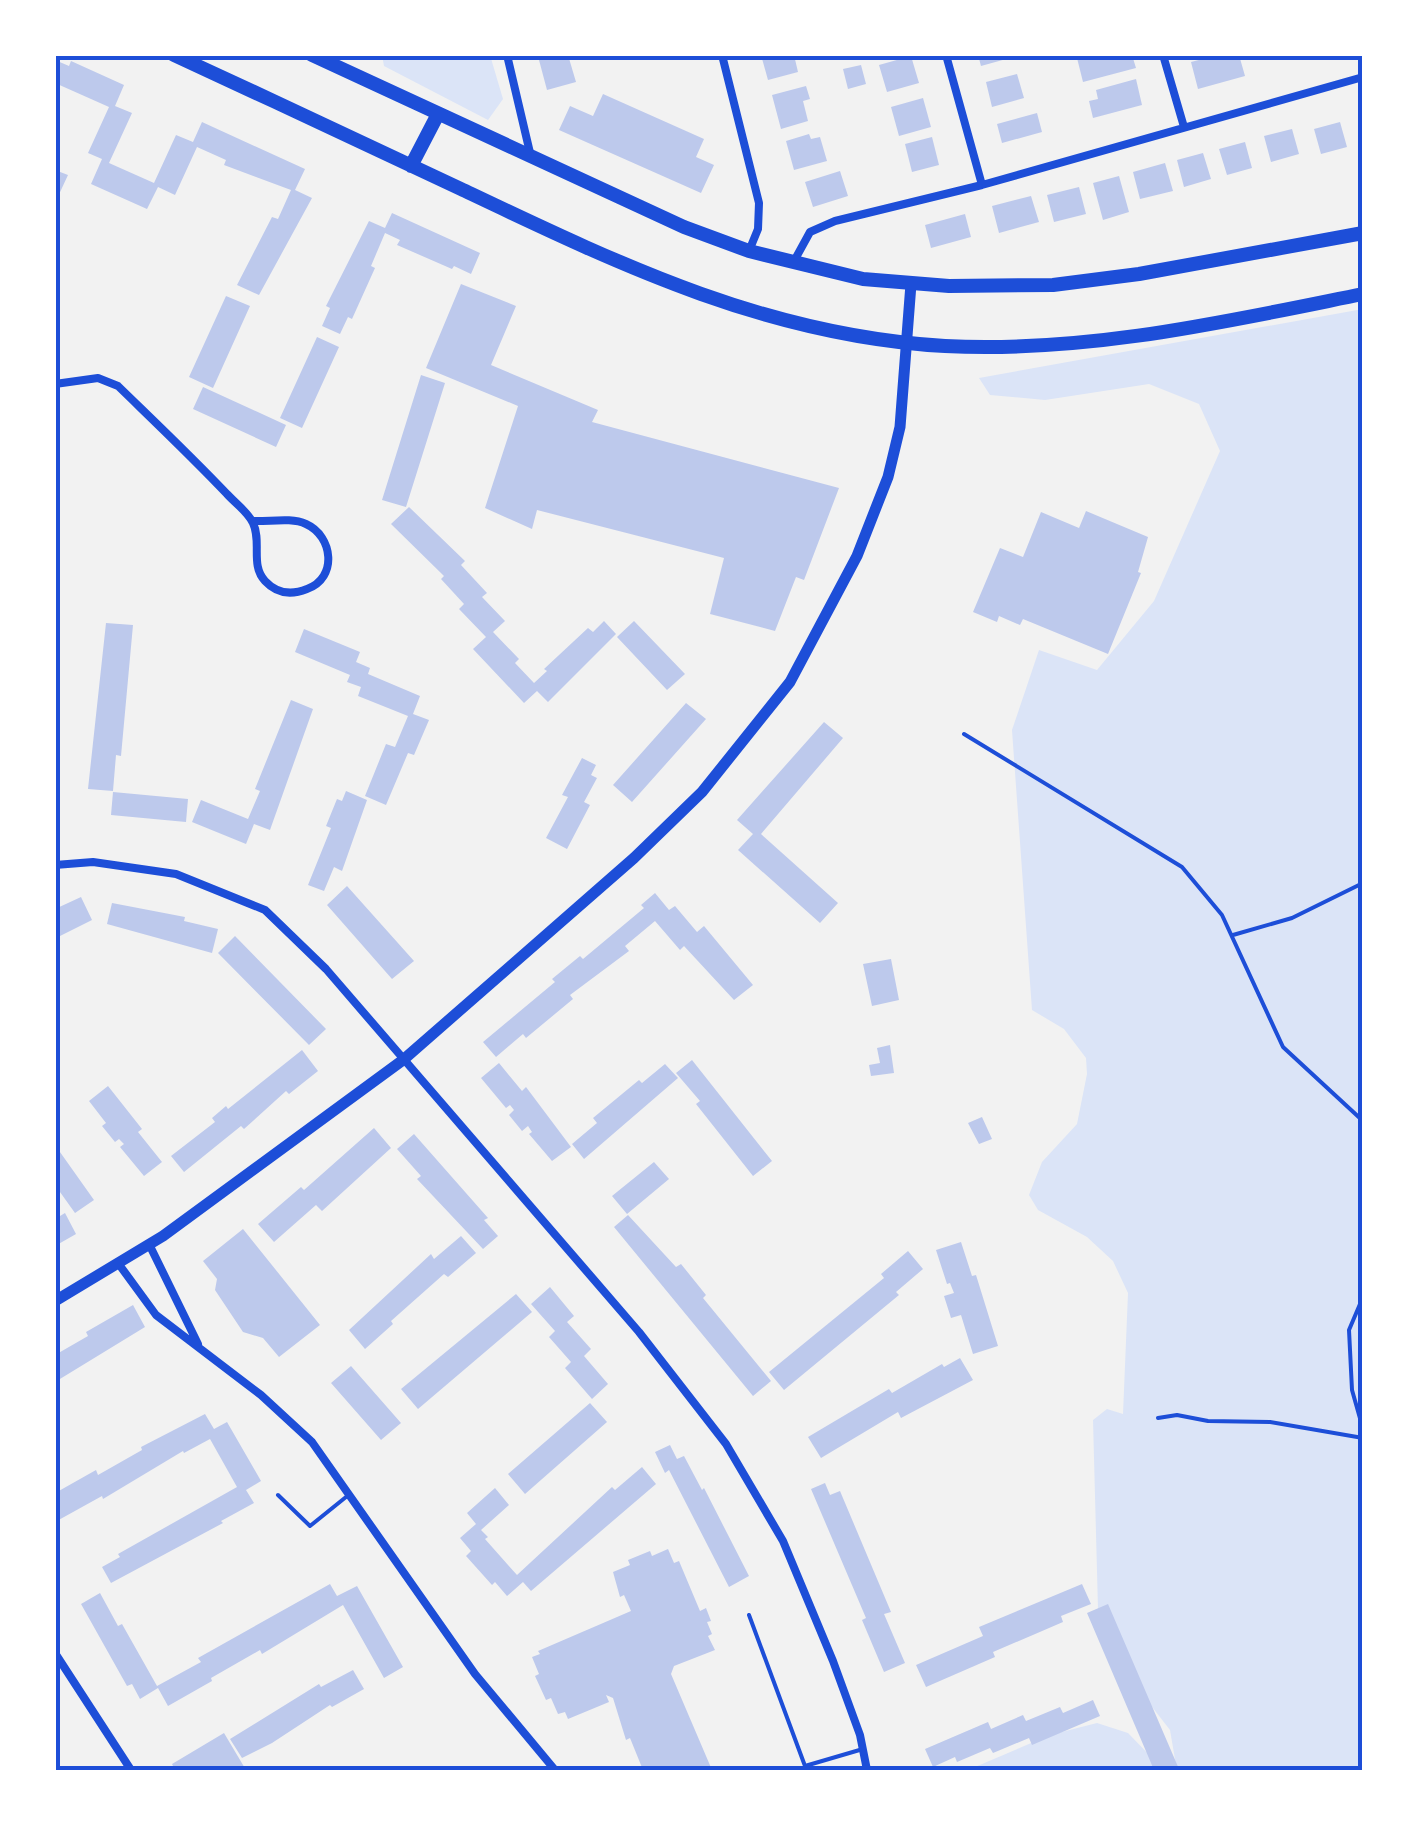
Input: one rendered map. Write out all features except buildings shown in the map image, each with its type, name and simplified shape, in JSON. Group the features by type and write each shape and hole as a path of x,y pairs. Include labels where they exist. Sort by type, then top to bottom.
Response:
{"highway":[{"path":"174,55 618,263 711,300 810,327 906,342 1004,347 1104,342 1363,294"},
{"path":"312,55 684,228 749,252 863,279 1000,287 1085,282 1363,233"},
{"path":"411,166 438,114"}],"main road":[{"path":"55,1301 149,1244 402,1060 634,858 702,792 790,682 857,556 888,476 900,427 911,284"}],"street":[{"path":"508,55 532,158"},
{"path":"722,55 759,203 758,229 749,252"},
{"path":"946,55 982,184"},
{"path":"1162,55 1184,127"},
{"path":"793,264 810,232 817,227 1363,77"},
{"path":"55,384 98,378 118,386 252,521 256,564 268,585 289,593 314,587 323,578 329,562 326,548 310,526 299,521 252,521"},
{"path":"55,865 93,862 176,874 264,910 326,970 639,1332 726,1444 783,1541 834,1661 867,1770"},
{"path":"149,1244 200,1348"},
{"path":"118,1263 156,1314 260,1394 312,1442 466,1662 555,1770"},
{"path":"55,1653 131,1770"}],"lane":[{"path":"278,1495 310,1526 350,1494"},
{"path":"749,1615 806,1768 862,1748"}],"path":[{"path":"964,734 1182,867 1222,916 1283,1047 1363,1122"},
{"path":"1231,936 1292,918 1363,883"},
{"path":"1363,1297 1348,1330 1352,1390 1363,1428"},
{"path":"1158,1418 1177,1415 1208,1422 1270,1422 1363,1438"}],"shaded area":[{"path":"382,55 490,55 503,99 488,120 384,66"},
{"path":"1363,309 1363,1770 968,1770 1050,1735 1097,1723 1128,1733 1160,1766 1176,1765 1170,1730 1114,1658 1098,1609 1093,1420 1107,1409 1123,1414 1128,1293 1113,1261 1087,1237 1038,1210 1029,1195 1042,1162 1077,1124 1087,1074 1086,1058 1064,1029 1032,1010 1012,730 1039,650 1097,670 1154,601 1220,451 1199,404 1149,384 1045,400 990,395 979,378"}]}
